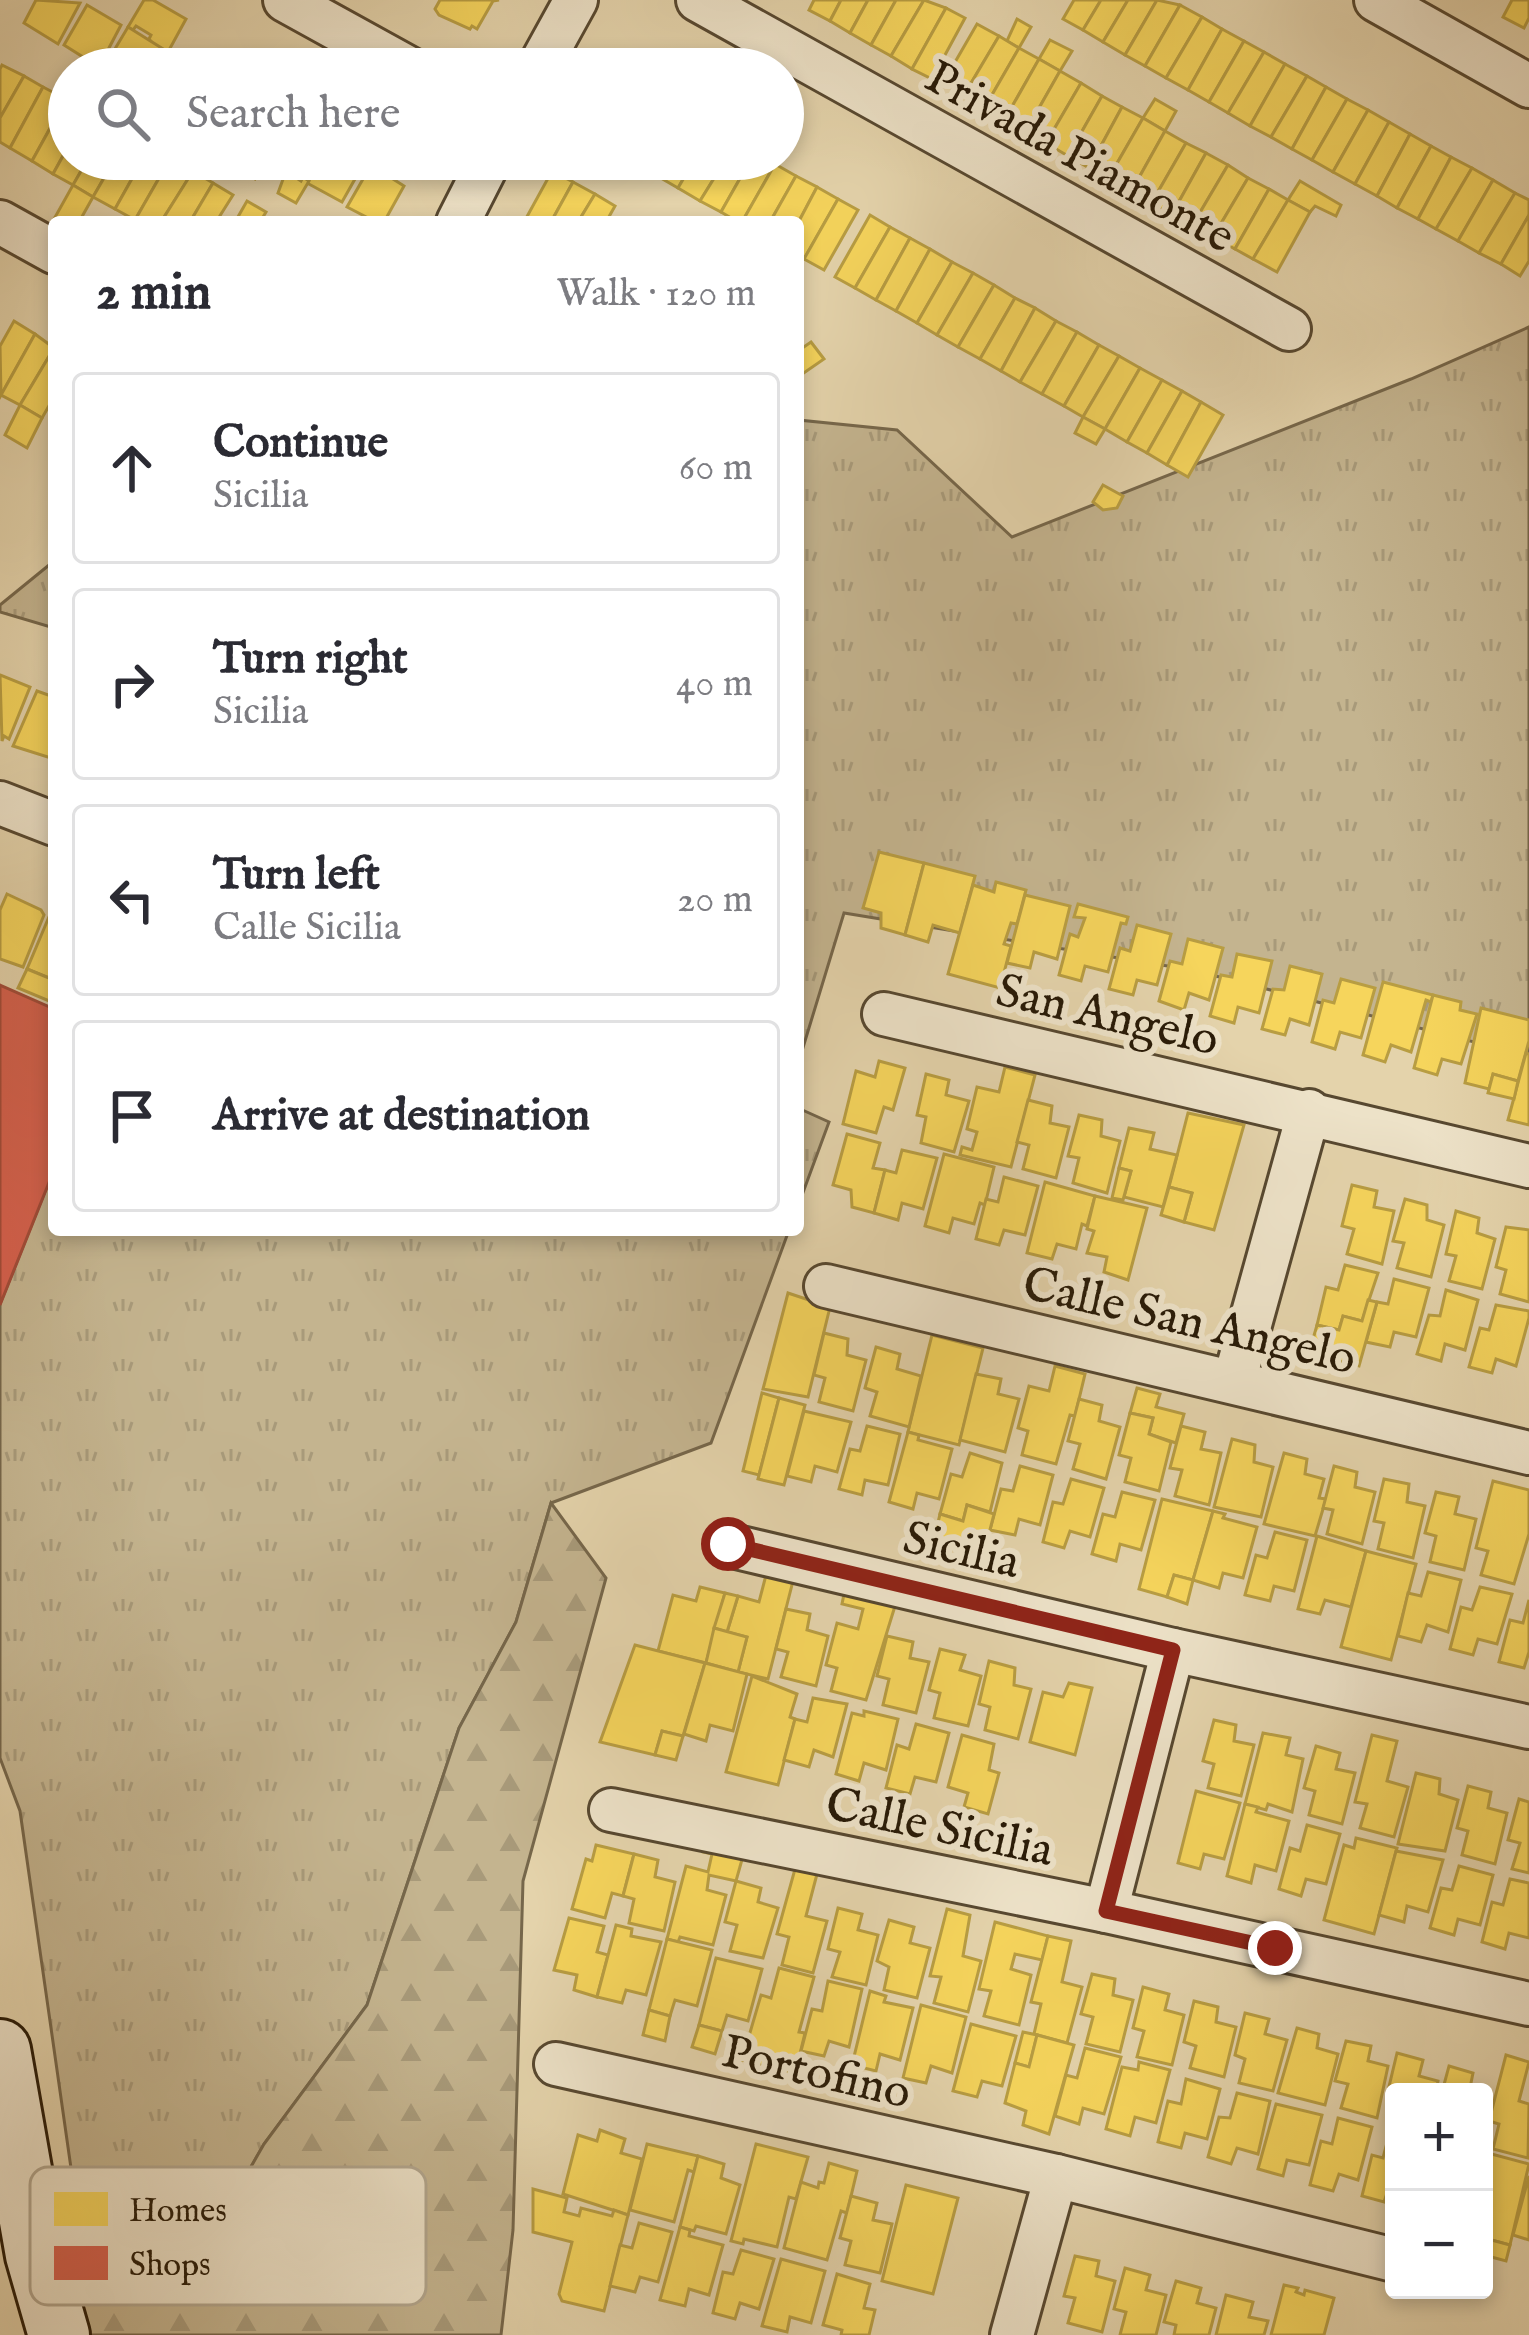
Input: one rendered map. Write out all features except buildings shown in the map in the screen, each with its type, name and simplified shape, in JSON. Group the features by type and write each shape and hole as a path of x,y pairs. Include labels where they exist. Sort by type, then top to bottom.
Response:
{"main road":[{"path":"0,2050 18,2259"},
{"path":"43,2305 59,2335"}],"street":[{"path":"285,0 372,48"},
{"path":"550,48 576,0"},
{"name":"Privada Piamonte","path":"698,0 784,48"},
{"path":"1376,0 1529,86"},
{"name":"Privada Piamonte","path":"804,59 1289,329"},
{"path":"461,216 479,180"},
{"path":"0,222 48,249"},
{"path":"0,803 48,822"},
{"name":"San Angelo","path":"884,1014 1529,1166"},
{"path":"1234,1382 1309,1111"},
{"name":"Calle San Angelo","path":"826,1286 1529,1454"},
{"name":"Sicilia","path":"728,1544 1173,1650 1529,1727"},
{"path":"1106,1911 1173,1650"},
{"name":"Calle Sicilia","path":"611,1810 1529,2004"},
{"name":"Portofino","path":"556,2064 1056,2176 1385,2258"},
{"path":"1012,2335 1056,2176"}],"green space":[{"path":"1529,327 1529,1056 1192,970 844,913 804,1044 804,421 897,430 1012,537 1411,379"},
{"path":"48,566 48,626 0,612 0,605"},
{"path":"804,1111 829,1122 804,1190"},
{"path":"48,1184 48,1236 787,1236 711,1443 551,1503 516,1622 459,1728 367,2005 251,2167 71,2167 20,1811 0,1758 0,1304"},
{"path":"551,1503 606,1578 523,1881 513,2230 501,2335 80,2335 77,2305 426,2305 426,2167 251,2167 367,2005 459,1728 516,1622"}],"route":[{"path":"728,1544 1173,1650 1106,1911 1275,1948"}]}
